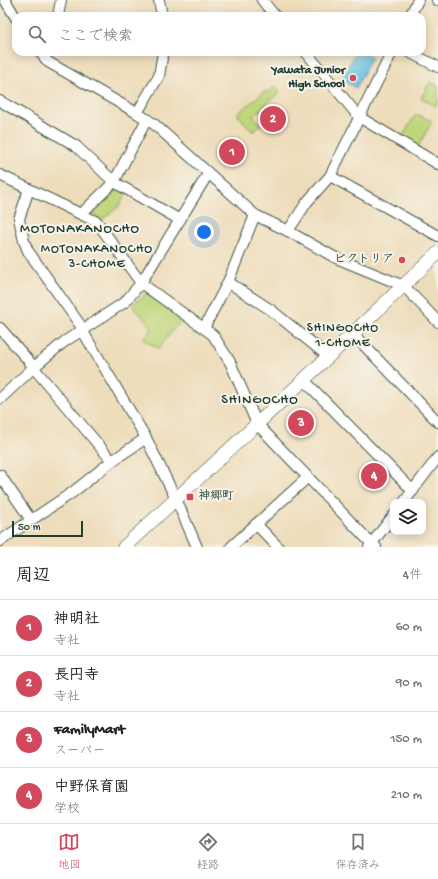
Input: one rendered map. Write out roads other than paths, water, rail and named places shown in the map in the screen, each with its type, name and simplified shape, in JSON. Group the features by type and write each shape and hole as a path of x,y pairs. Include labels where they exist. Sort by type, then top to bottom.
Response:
{"street":[{"path":"5,0 12,12"},
{"path":"59,12 61,0"},
{"path":"159,0 161,12"},
{"path":"262,0 272,12"},
{"path":"412,12 418,0"},
{"path":"43,56 48,62 154,124 255,215 288,231 336,258 404,286 438,322"},
{"path":"137,113 159,76 162,56"},
{"path":"309,56 359,117 438,164"},
{"path":"288,231 307,202 330,176 390,56"},
{"path":"417,56 438,67"},
{"path":"0,101 76,146 114,182 180,220"},
{"path":"81,214 114,182 147,119"},
{"path":"0,399 34,367 64,342 125,302 141,283 208,174"},
{"path":"0,175 97,222 141,283 213,335 230,362 257,424 372,546 390,520"},
{"path":"330,176 438,236"},
{"path":"30,189 19,219 28,251 82,329 146,438 176,499 197,547"},
{"path":"204,328 228,282 255,215"},
{"path":"124,547 329,357 438,253"},
{"path":"228,282 271,310 329,357"},
{"path":"0,328 112,461"},
{"path":"353,334 438,422"},
{"path":"304,380 413,492"},
{"path":"0,541 73,492 112,461 146,438"},
{"path":"407,499 438,457"},
{"path":"0,475 31,520"},
{"path":"232,547 308,477"},
{"path":"256,524 278,547"}],"water":[{"path":"354,56 372,57 356,88 341,80"}],"place":[{"name":"Yawata Junior High School","path":"353,78"},
{"name":"長円寺","path":"273,119"},
{"name":"神明社","path":"232,152"},
{"name":"ビクトリア","path":"402,260"},
{"name":"FamilyMart","path":"301,423"},
{"name":"中野保育園","path":"374,476"},
{"name":"神郷町","path":"190,497"}],"district":[{"name":"MOTONAKANOCHO","path":"80,229"},
{"name":"MOTONAKANOCHO 3-CHOME","path":"97,256"},
{"name":"SHINGOCHO 1-CHOME","path":"343,336"},
{"name":"SHINGOCHO","path":"260,400"}]}
